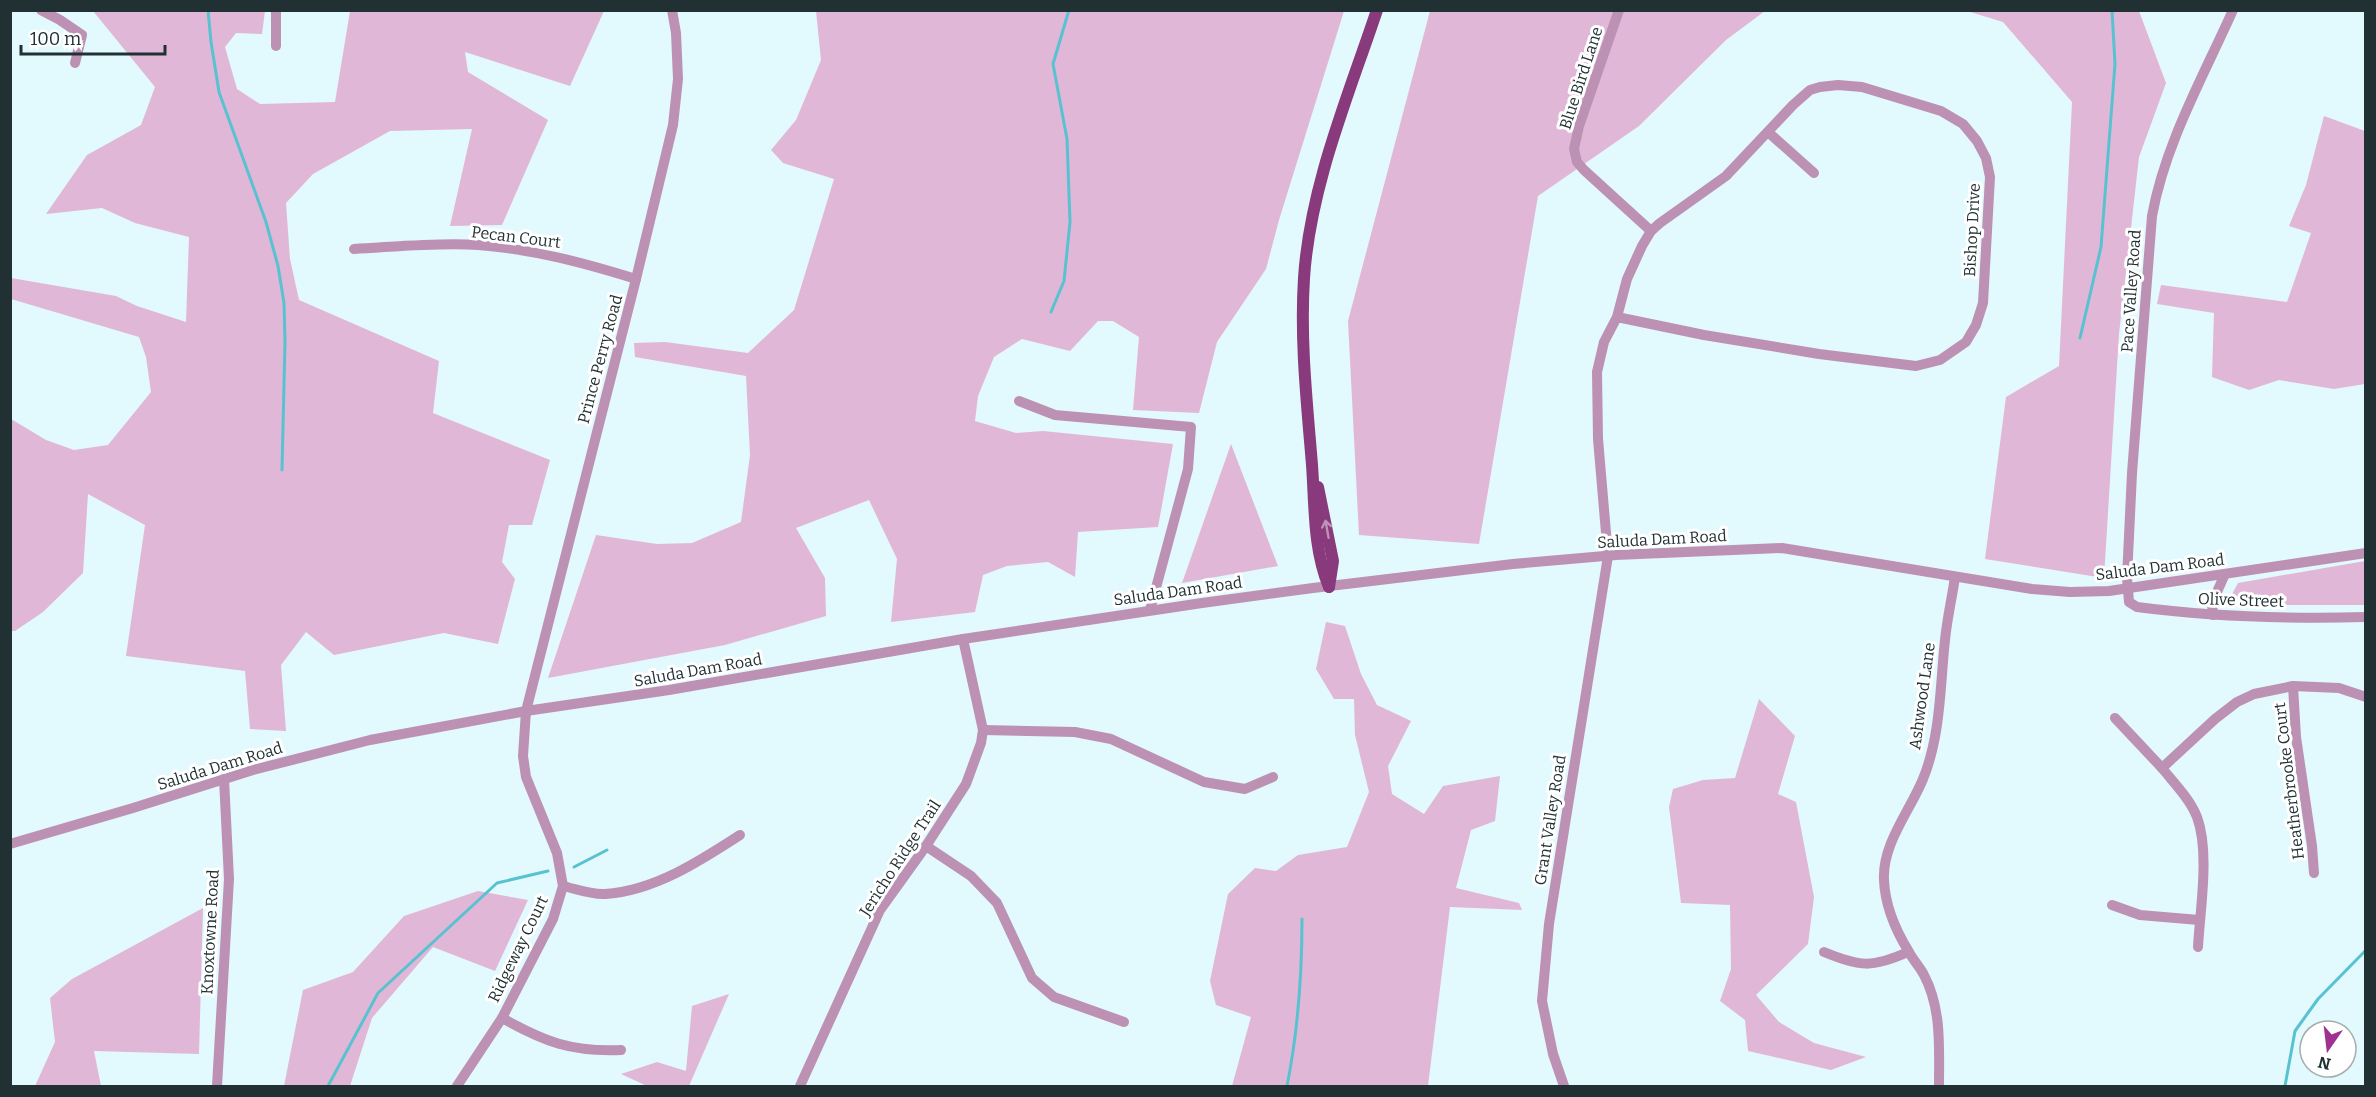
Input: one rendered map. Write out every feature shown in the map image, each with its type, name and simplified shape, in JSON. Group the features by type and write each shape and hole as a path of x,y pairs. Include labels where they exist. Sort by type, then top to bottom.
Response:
{"main road":[{"path":"1329,587 1332,561 1321,495 1312,465 1306,415 1303,336 1304,278 1311,225 1333,138 1377,10"}],"street":[{"path":"41,10 82,35 75,63"},
{"path":"276,10 276,46"},
{"name":"Prince Perry Road","path":"526,711 636,279 677,101 676,33 672,10"},
{"name":"Blue Bird Lane","path":"1618,10 1579,126 1574,149 1577,162 1584,170 1651,231"},
{"name":"Pace Valley Road","path":"2127,590 2132,473 2153,208 2169,154 2232,10"},
{"name":"Bishop Drive","path":"1608,556 1598,439 1597,372 1604,342 1617,317 1633,262 1651,231 1674,211 1726,176 1810,90 1820,87 1838,85 1862,87 1922,103 1941,111 1963,124 1977,141 1986,158 1990,177 1983,303 1976,325 1966,342 1940,360 1916,366 1796,351 1617,317"},
{"path":"1768,132 1815,173"},
{"name":"Pecan Court","path":"354,249 476,245 534,251 579,261 636,279"},
{"path":"1019,401 1055,415 1191,427 1188,469 1150,610"},
{"name":"Saluda Dam Road","path":"10,844 224,779 370,740 526,711 669,690 963,639 1150,610 1513,564 1608,556 1782,548 2032,589 2070,592 2127,590 2366,553"},
{"name":"Grant Valley Road","path":"1564,1086 1545,1023 1542,1001 1543,976 1575,752 1608,556"},
{"path":"2213,615 2212,603 2225,574"},
{"name":"Ashwood Lane","path":"1939,1086 1938,1024 1935,1004 1924,976 1894,925 1884,880 1885,861 1894,837 1924,777 1936,734 1945,636 1955,577"},
{"name":"Olive Street","path":"2127,590 2128,603 2137,607 2213,615 2366,617"},
{"name":"Jericho Ridge Trail","path":"800,1086 880,910 926,846 966,784 981,743 982,730 963,639"},
{"path":"2162,768 2215,719 2237,702 2254,694 2293,686 2339,688 2366,697"},
{"name":"Heatherbrooke Court","path":"2293,686 2296,737 2314,873"},
{"name":"Ridgeway Court","path":"458,1086 502,1018 553,919 563,886 557,852 526,777 523,756 526,711"},
{"path":"2115,718 2162,768 2186,798 2197,818 2204,882 2198,947"},
{"path":"982,730 1075,732 1112,739 1204,782 1245,789 1273,777"},
{"name":"Knoxtowne Road","path":"217,1086 229,879 224,779"},
{"path":"563,886 602,894 630,891 684,868 740,835"},
{"path":"926,846 971,876 997,903 1032,978 1054,997 1124,1022"},
{"path":"2112,905 2140,915 2199,920"},
{"path":"1824,952 1861,964 1884,963 1908,952"},
{"path":"502,1018 552,1043 593,1051 621,1050"}],"shaded area":[{"path":"93,11 265,11 262,34 236,33 225,47 237,89 260,104 335,102 350,11 604,11 570,86 465,52 468,72 548,120 502,225 450,226 472,129 390,131 313,174 286,203 290,259 299,300 439,361 433,413 550,460 532,525 509,525 502,562 515,579 498,644 444,633 334,655 306,632 281,665 286,731 250,729 245,671 126,656 145,525 88,494 83,573 43,612 15,631 11,631 11,419 46,440 74,450 108,445 151,392 146,357 139,337 11,299 11,278 116,296 137,306 186,322 189,237 135,223 102,208 46,214 87,155 141,125 155,87"},
{"path":"816,11 1344,11 1266,269 1217,342 1199,413 1133,410 1139,337 1113,321 1098,321 1070,351 1022,339 994,357 978,396 975,421 1016,433 1043,431 1173,444 1158,527 1078,532 1075,577 1048,562 1007,566 983,575 975,612 891,622 897,559 869,500 796,528 825,578 826,616 725,645 548,678 596,535 657,544 692,543 741,522 750,455 746,376 635,357 634,343 665,342 748,353 794,310 834,179 783,163 771,150 796,120 821,60"},
{"path":"1430,11 1765,11 1726,40 1639,126 1538,196 1479,544 1359,535 1348,321"},
{"path":"1967,11 2139,11 2166,83 2139,157 2119,334 2104,578 1985,559 2006,397 2059,366 2072,102 2003,22"},
{"path":"2324,116 2365,131 2365,384 2334,389 2279,380 2249,390 2212,377 2214,313 2157,304 2161,285 2287,302 2311,233 2289,226 2306,185"},
{"path":"1231,444 1278,566 1182,583"},
{"path":"2365,561 2365,605 2250,605 2230,598 2238,583"},
{"path":"1326,622 1345,626 1361,674 1377,705 1411,721 1388,766 1392,794 1424,814 1443,786 1500,776 1495,821 1471,830 1456,888 1519,903 1522,910 1450,907 1428,1086 1232,1086 1251,1017 1216,1005 1210,981 1228,894 1255,868 1276,871 1298,855 1347,847 1369,792 1355,735 1354,699 1334,699 1316,669"},
{"path":"1759,699 1795,736 1778,794 1796,802 1814,897 1808,944 1756,995 1779,1022 1814,1043 1866,1057 1831,1070 1748,1051 1745,1020 1720,1001 1731,969 1730,905 1681,903 1669,807 1673,789 1703,780 1735,778"},
{"path":"478,891 528,900 495,971 433,947 372,1018 350,1086 284,1086 303,990 353,972 404,916"},
{"path":"203,908 199,1054 94,1051 101,1086 35,1086 55,1042 50,998 72,979"},
{"path":"729,994 689,1086 647,1086 621,1074 657,1062 686,1071 692,1006"}],"waterway":[{"path":"208,10 219,92 266,222 278,266 284,303 282,470"},
{"path":"1051,312 1064,281 1070,222 1067,139 1053,64 1069,10"},
{"path":"2080,338 2101,247 2115,64 2112,10"},
{"path":"574,867 607,850"},
{"path":"328,1086 378,993 497,883 548,871"},
{"path":"1287,1086 1299,1003 1302,919"},
{"path":"2285,1086 2295,1031 2318,999 2366,950"}]}
